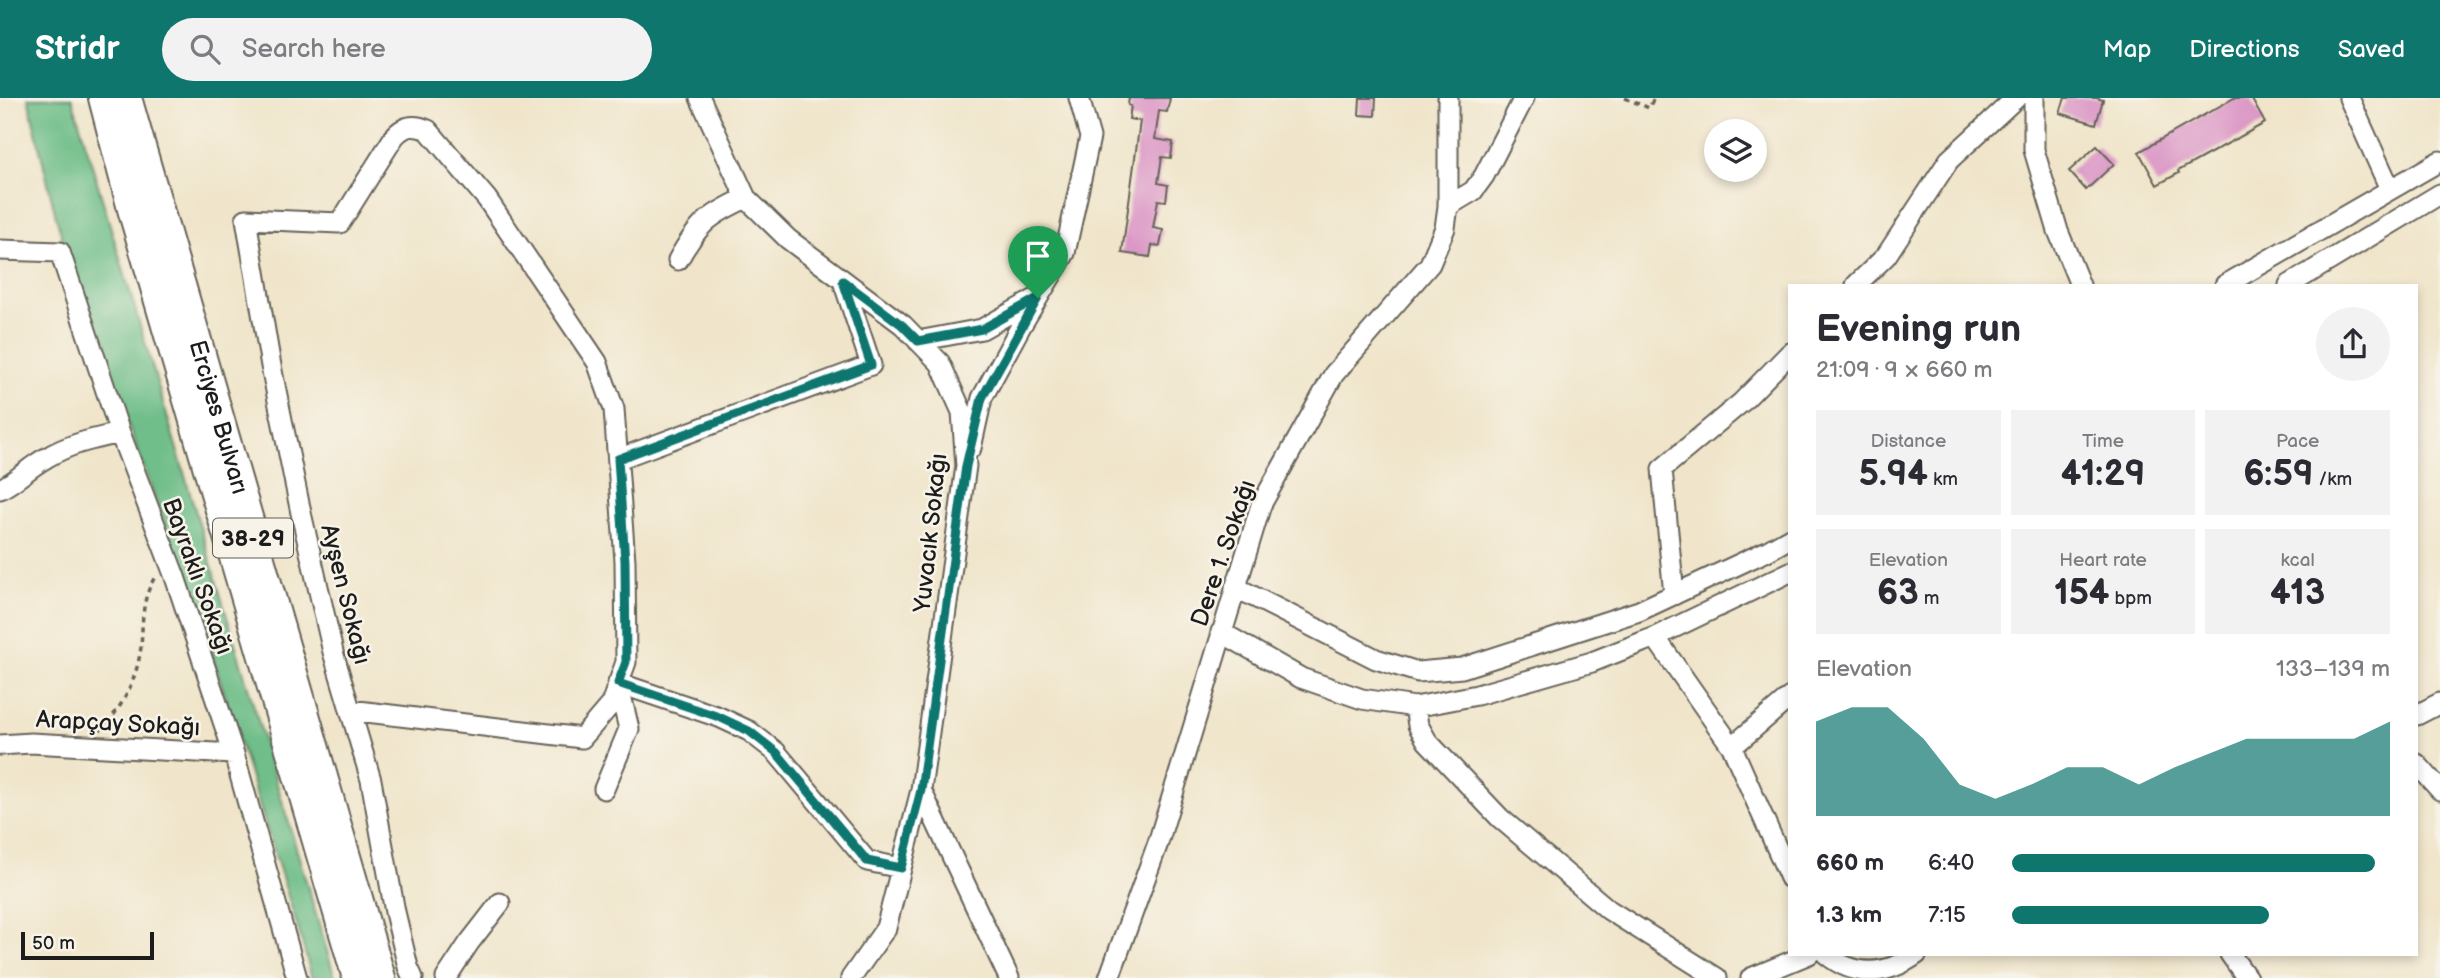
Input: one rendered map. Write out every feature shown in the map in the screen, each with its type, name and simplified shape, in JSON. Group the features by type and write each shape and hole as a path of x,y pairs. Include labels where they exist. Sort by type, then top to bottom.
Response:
{"highway":[{"name":"Erciyes Bulvarı","path":"103,98 132,209 357,978"},
{"name":"Erciyes Bulvarı","path":"127,98 381,978"}],"street":[{"name":"Yuvacık Sokağı","path":"700,98 746,198 788,239 902,325 940,363 962,412 966,466 921,790 886,928 851,978"},
{"path":"966,466 982,398 1065,253 1090,137 1079,98"},
{"name":"Dere 1. Sokağı","path":"1109,978 1158,843 1261,505 1334,374 1430,264 1445,228 1448,206 1448,98"},
{"path":"1448,206 1473,191 1484,177 1524,98"},
{"path":"1857,284 1885,256 1949,160 2016,98"},
{"path":"2034,98 2034,150 2058,230 2080,284"},
{"path":"2349,98 2390,189"},
{"name":"Ayşen Sokağı","path":"413,978 395,912 371,780 333,652 301,513 271,366 246,219 340,223 399,131 413,126 428,130 487,199 597,362 614,409 618,459"},
{"path":"2227,284 2440,161"},
{"path":"2291,284 2440,194"},
{"path":"678,260 693,232 717,211 746,198"},
{"name":"Bayraklı Sokağı","path":"0,250 60,252 120,433 170,563 234,754 297,978"},
{"path":"351,710 582,738 611,704 626,662 625,561 618,459 871,365 843,281"},
{"path":"918,341 982,329 1038,298"},
{"path":"1674,595 1662,468 1742,402 1788,354"},
{"path":"0,489 13,483 44,458 80,441 120,433"},
{"path":"1235,587 1376,659 1418,672 1462,668 1639,611 1788,539"},
{"path":"1221,632 1301,678 1362,699 1415,707 1477,695 1592,663 1655,637 1788,573"},
{"path":"1655,637 1732,747 1788,873"},
{"path":"604,789 629,729 618,683"},
{"path":"618,683 719,717 749,731 776,752 867,861 901,868"},
{"path":"1732,747 1788,699"},
{"path":"2418,714 2440,703"},
{"path":"1415,707 1418,725 1427,741 1500,818 1609,910 1717,978"},
{"name":"Arapçay Sokağı","path":"0,745 32,743 234,754"},
{"path":"2418,765 2440,790"},
{"path":"921,790 1009,978"},
{"path":"446,978 500,903"},
{"path":"1751,978 1804,956"},
{"path":"1828,956 1846,970 1863,975 1879,975 1895,969 1914,956"},
{"path":"2231,956 2247,978"}],"path":[{"path":"1625,98 1648,108 1654,98"},
{"path":"83,746 114,716 132,684 140,649 142,609 147,591 156,575 170,563"}],"green space":[{"path":"28,98 72,98 335,978 312,978 211,651 71,268"}],"building":[{"path":"1129,98 1170,98 1167,112 1159,111 1155,139 1173,142 1171,158 1162,157 1158,183 1168,185 1166,201 1158,200 1153,228 1163,230 1160,246 1152,245 1150,257 1122,253 1140,121 1129,119"},
{"path":"1360,98 1376,98 1375,116 1359,115"},
{"path":"2065,98 2103,100 2096,124 2060,113"},
{"path":"2234,98 2251,98 2265,123 2157,185 2139,152"},
{"path":"2097,146 2114,164 2086,190 2069,171"}],"route":[{"path":"843,281 902,325 918,341 982,329 1038,298 982,398 966,466 921,790 901,868 867,861 776,752 749,731 719,717 618,683 626,662 625,561 618,459 871,365 843,281"}]}
